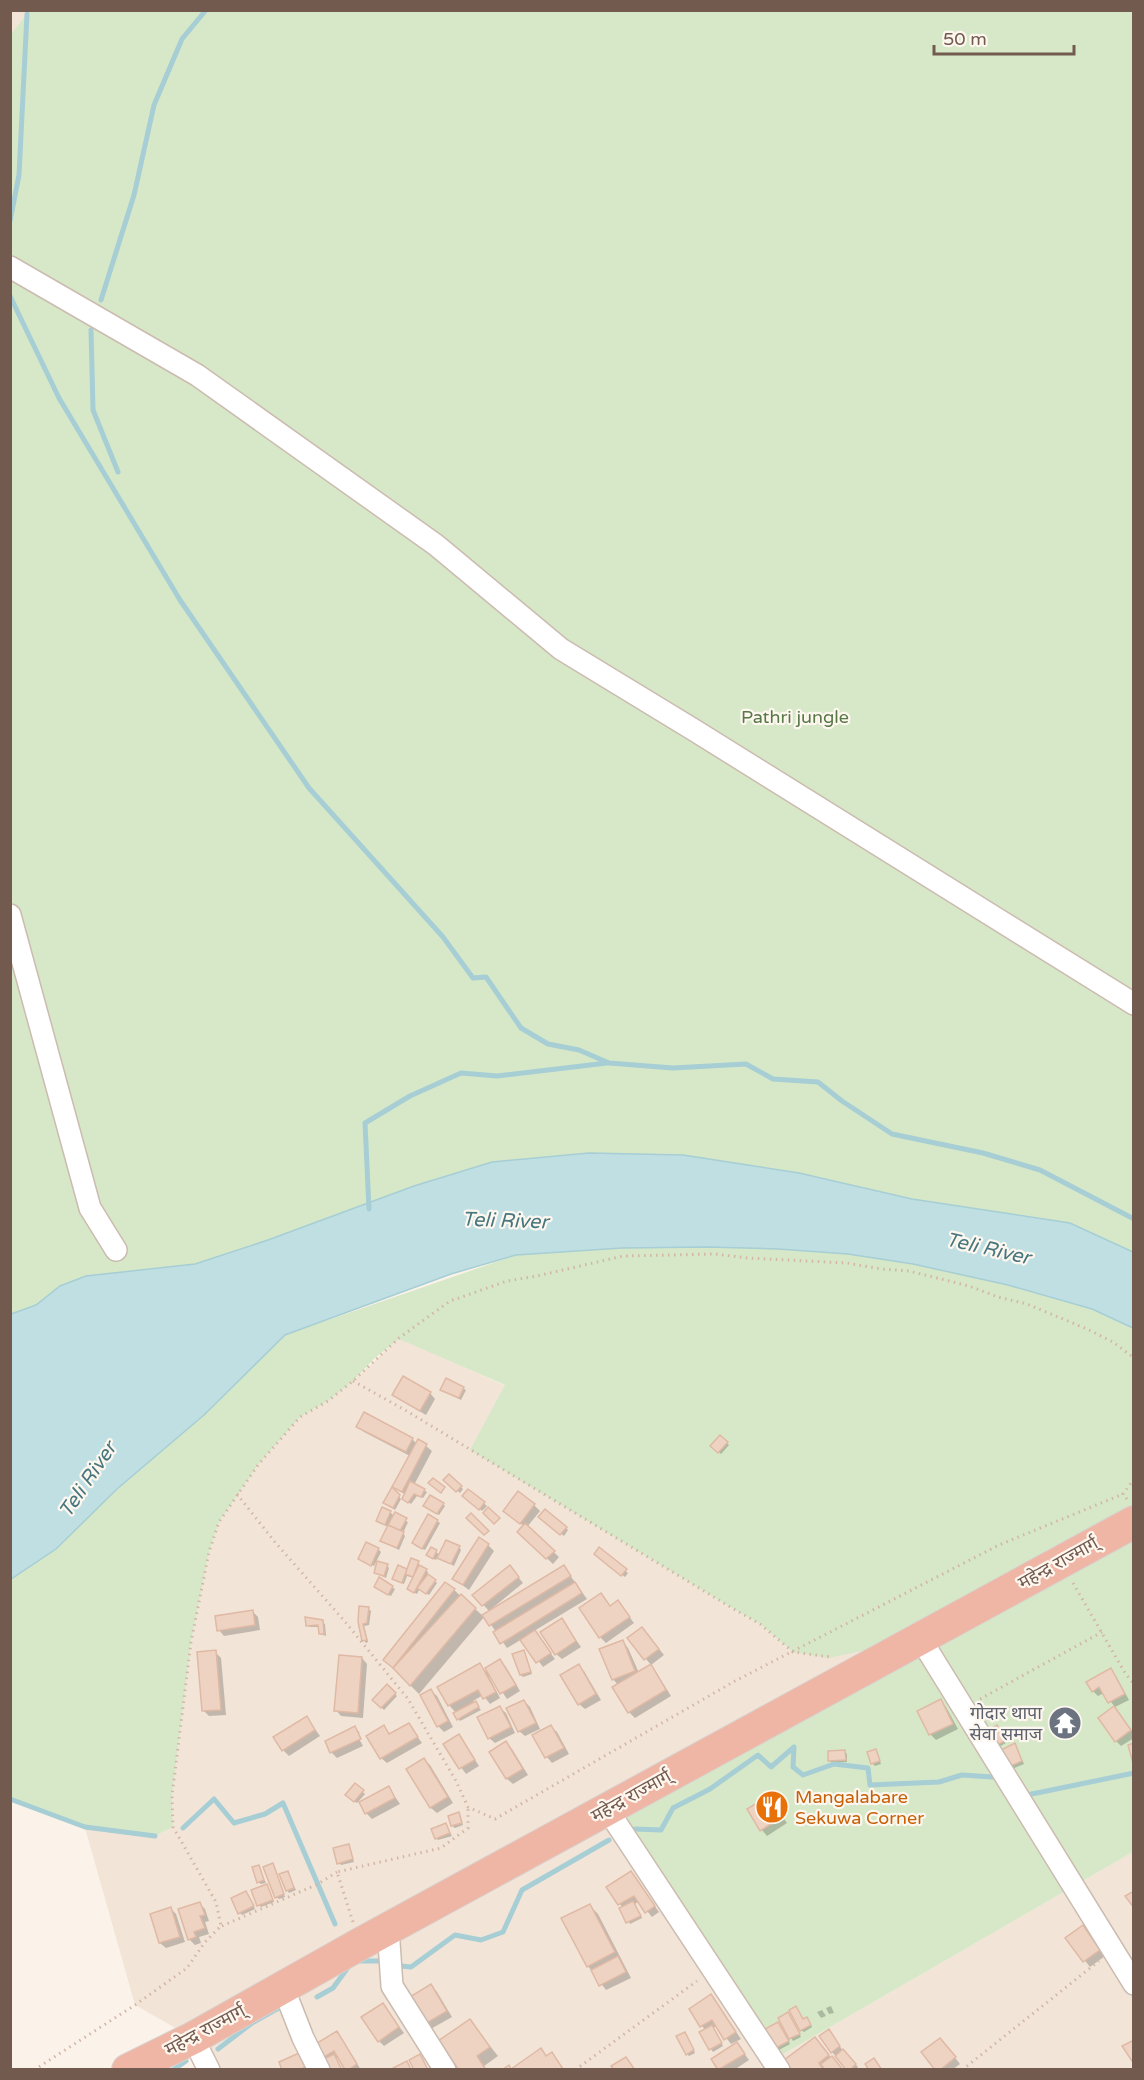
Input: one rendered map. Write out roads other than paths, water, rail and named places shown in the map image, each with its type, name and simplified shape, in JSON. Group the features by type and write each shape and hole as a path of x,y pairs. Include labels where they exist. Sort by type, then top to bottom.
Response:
{"highway":[{"name":"महेन्द्र राज्मार्ग्","path":"128,2070 193,2038 388,1928 1060,1562 1128,1506"}],"street":[{"path":"10,267 197,375 436,544 561,649 1134,1004"},
{"path":"10,915 90,1208 116,1251"},
{"path":"920,1638 1134,1984"},
{"path":"607,1809 779,2070"},
{"path":"388,1928 392,1986 445,2070"},
{"path":"283,1987 303,2038 319,2070"},
{"path":"193,2038 209,2070"}],"water":[{"name":"Teli River","path":"589,1153 683,1155 799,1173 912,1199 1070,1223 1133,1252 1133,1328 1092,1309 1008,1285 913,1264 848,1254 707,1247 622,1248 516,1255 451,1274 285,1335 204,1415 117,1489 56,1549 11,1579 11,1314 36,1305 60,1286 86,1276 195,1264 268,1240 414,1186 492,1162"}],"waterway":[{"path":"101,300 134,195 154,105 182,39 206,10"},
{"path":"10,221 19,175 27,14"},
{"path":"10,296 59,398 180,600 309,788 443,937 473,978 486,977 521,1028 548,1044 579,1050 609,1063 673,1068 746,1064 773,1079 818,1082 892,1134 983,1153 1040,1170 1134,1219"},
{"path":"91,330 93,410 118,472"},
{"path":"369,1209 365,1123 410,1096 461,1073 497,1076 607,1063"},
{"path":"635,1829 661,1830 673,1808 710,1789 758,1755 771,1767 794,1747 793,1767 803,1775 834,1764 868,1768 870,1785 939,1782 962,1775 992,1777"},
{"path":"1025,1792 1027,1795 1134,1773"},
{"path":"10,1799 85,1827 155,1836"},
{"path":"183,1828 214,1799 234,1823 265,1814 283,1803 335,1924"},
{"path":"401,1966 411,1967 455,1935 481,1940 503,1932 522,1890 609,1840"},
{"path":"357,1961 378,1961"},
{"path":"317,1997 333,1988 349,1966"},
{"path":"218,2049 252,2023 284,2005"},
{"path":"173,2070 186,2061"}],"place":[{"name":"गोदार थापा सेवा समाज","path":"1065,1723"},
{"name":"Mangalabare Sekuwa Corner","path":"772,1807"}],"park label":[{"name":"Pathri jungle","path":"795,717"}]}
